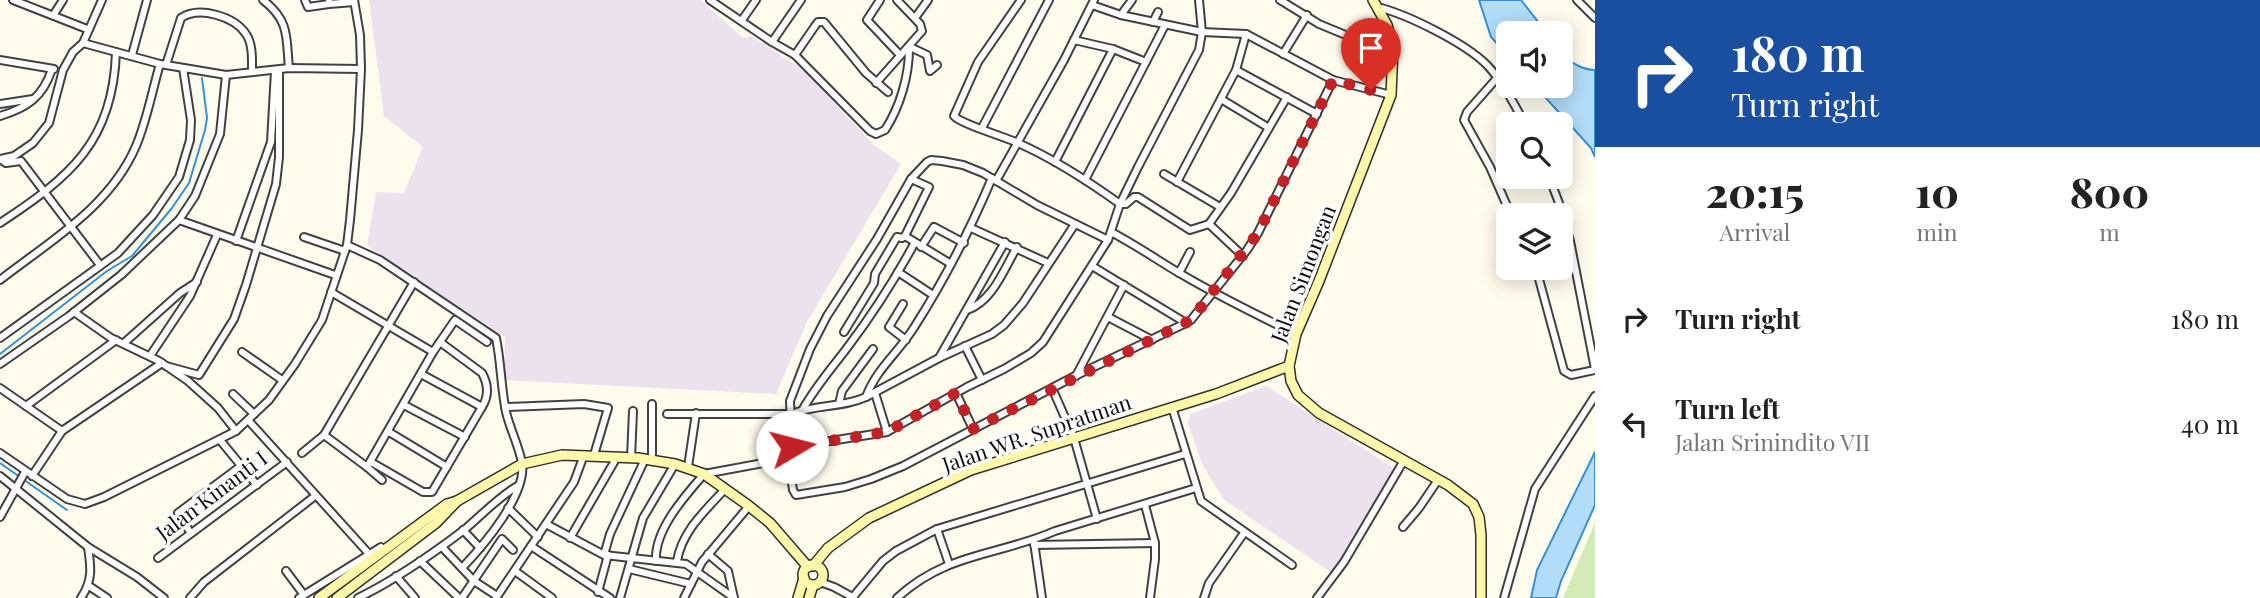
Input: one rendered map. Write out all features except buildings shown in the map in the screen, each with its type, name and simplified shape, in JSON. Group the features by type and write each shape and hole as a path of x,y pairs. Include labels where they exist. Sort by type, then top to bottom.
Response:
{"main road":[{"name":"Jalan Simongan","path":"1375,3 1387,25 1393,47 1391,95 1296,334 1289,366 1294,388 1303,400 1319,413 1465,496 1473,505 1479,517 1481,598"},
{"name":"Jalan WR. Supratman","path":"811,566 828,548 869,518 971,470 1216,394 1289,366"},
{"path":"319,598 440,508 522,464 562,455 648,459 688,467 704,474 770,523 811,566 820,568 823,573 809,598"},
{"path":"337,598 436,523 457,501"},
{"path":"798,598 811,566"},
{"path":"804,578 816,584"}],"street":[{"path":"13,0 88,29"},
{"path":"54,14 63,0"},
{"path":"0,159 14,156 43,132 51,117 63,70 73,52 83,43 102,0"},
{"path":"132,55 147,0"},
{"path":"263,0 278,12 286,27 289,68"},
{"path":"0,477 22,479 85,504 104,497 236,431 269,400 295,364 322,320 346,248 358,130 361,69 360,35 354,1 329,2 308,7 304,0"},
{"path":"710,0 795,55 870,131 878,134 888,126 899,102 909,63 909,48"},
{"path":"742,20 756,0"},
{"path":"772,42 801,0"},
{"path":"880,0 867,20 900,55"},
{"path":"876,82 922,31 915,18 897,0"},
{"path":"915,18 928,0"},
{"path":"1021,0 978,62 954,116 957,120 1018,142 1085,180 1120,204 1126,204 1138,197 1190,230 1209,224 1287,97"},
{"path":"982,128 1049,0"},
{"path":"1121,15 1132,0"},
{"path":"656,561 659,543 667,524 704,474 769,463 790,450 887,432 1031,353 1043,342 1108,240 1120,204 1195,59 1202,32 1199,0"},
{"path":"1280,0 1319,24 1351,36 1357,30 1387,25"},
{"path":"1577,0 1595,18"},
{"path":"866,397 876,376 906,340 964,243 994,180 1018,142 1093,2 1121,15 1165,25 1202,32 1246,34 1333,80 1391,95"},
{"path":"1375,3 1401,13 1451,40 1478,57 1496,77"},
{"path":"0,280 71,227 103,197 122,173 136,146 181,18 193,11 209,12 244,32 250,45 253,72"},
{"path":"1153,22 1158,12"},
{"path":"1283,54 1307,15"},
{"path":"795,55 818,22 824,22 876,82 888,92"},
{"path":"1085,180 1165,25"},
{"path":"1177,182 1236,70 1246,34"},
{"path":"1074,40 1146,62"},
{"path":"83,43 163,64 226,75 289,68 361,69"},
{"path":"909,48 927,55 930,71 937,65"},
{"path":"1055,162 1113,50"},
{"path":"0,223 44,192 76,164 97,136 110,101 116,51"},
{"path":"0,61 63,70"},
{"path":"0,338 117,253 153,215 179,177 190,139 191,120 183,68"},
{"path":"0,116 16,111 37,98 52,69"},
{"path":"236,241 271,142 277,70"},
{"path":"164,364 201,374 234,319 278,172 277,70"},
{"path":"1236,70 1317,114"},
{"path":"0,364 121,275 179,220 195,196 220,134 226,75"},
{"path":"1496,79 1467,112 1464,120 1481,148 1506,203"},
{"path":"1108,240 963,165 931,160 911,179 877,239 827,316 810,349 790,401 793,490 798,495 872,480 1191,320 1242,256 1266,220 1333,80"},
{"path":"0,104 37,98"},
{"path":"1221,99 1269,128"},
{"path":"42,112 51,117"},
{"path":"0,159 6,163 20,161 100,265"},
{"path":"1164,174 1220,207"},
{"path":"844,332 897,237 905,236 929,187 911,179"},
{"path":"1539,280 1564,371 1569,375 1595,369 1570,241 1554,189"},
{"path":"179,220 335,275"},
{"path":"1209,224 1242,256"},
{"path":"667,414 792,414 803,409 839,404 875,393 939,358 992,334 1004,325 1023,303 1075,225"},
{"path":"803,409 898,272 934,227 964,243"},
{"path":"971,228 1048,263"},
{"path":"1111,232 1141,247 1212,292 1296,334"},
{"path":"150,356 197,282 217,235"},
{"path":"905,236 951,264"},
{"path":"304,237 380,260 496,338 505,407 522,464 520,485 508,508 480,548 462,568"},
{"path":"939,358 1005,242"},
{"path":"967,310 982,302 994,288 1017,247"},
{"path":"1179,273 1191,252"},
{"path":"1092,265 1186,323"},
{"path":"898,272 933,295"},
{"path":"124,343 180,293 197,282"},
{"path":"302,453 324,435 414,282"},
{"path":"1076,376 1124,285"},
{"path":"331,292 433,352"},
{"path":"903,304 889,327 906,340"},
{"path":"74,312 116,340 164,364 207,397 236,431"},
{"path":"369,465 433,352 461,312"},
{"path":"1108,317 1153,341"},
{"path":"455,320 487,342"},
{"path":"26,406 116,340"},
{"path":"324,435 369,465 428,493 432,492 487,394 486,379 482,373 440,342"},
{"path":"965,346 982,380"},
{"path":"839,404 842,391 873,349"},
{"path":"242,352 282,380"},
{"path":"0,517 22,479 62,431 164,364"},
{"path":"421,374 482,407"},
{"path":"0,388 62,431"},
{"path":"1052,388 1074,438 1097,519"},
{"path":"875,393 887,432"},
{"path":"956,393 973,429"},
{"path":"233,394 254,414"},
{"path":"1504,598 1535,489 1595,396"},
{"path":"505,407 584,404 617,411"},
{"path":"598,592 610,534 648,459 648,412 652,404"},
{"path":"404,405 465,437"},
{"path":"1172,407 1201,500 1292,565"},
{"path":"442,547 474,581 497,597 574,482 589,455 608,408"},
{"path":"631,458 633,411"},
{"path":"688,467 696,413"},
{"path":"248,420 370,555"},
{"path":"389,432 447,467"},
{"path":"220,440 257,485"},
{"path":"0,453 88,547 137,577 164,598"},
{"path":"816,584 853,597 883,561 937,529 1185,454"},
{"path":"569,538 617,457"},
{"name":"Jalan Kinanti I","path":"158,558 287,462"},
{"path":"1317,598 1344,562 1403,462"},
{"path":"769,463 791,477"},
{"path":"620,598 643,518 675,464"},
{"path":"369,465 383,480"},
{"path":"190,532 178,513 242,466"},
{"path":"1403,527 1437,480"},
{"path":"358,598 442,547 500,498 520,485"},
{"path":"1034,543 1055,531 1196,488"},
{"path":"677,561 688,530 725,489"},
{"path":"190,598 204,582 315,496"},
{"path":"1145,505 1155,543 1150,598"},
{"path":"684,598 708,554 749,506"},
{"path":"286,571 302,596 440,508"},
{"path":"508,508 537,537"},
{"path":"546,524 606,555 677,561 689,566 734,598"},
{"path":"937,529 949,564"},
{"path":"463,530 480,548"},
{"path":"1204,598 1209,583 1244,533"},
{"path":"420,561 461,598 502,539 513,550"},
{"path":"1034,543 1042,598"},
{"path":"897,598 915,581 979,553 1034,543 1155,543"},
{"path":"531,546 610,598"},
{"path":"81,598 89,586 91,569 88,547"},
{"path":"708,554 728,571 734,598"},
{"path":"629,569 691,584"},
{"path":"515,571 552,598"},
{"path":"396,576 415,598"},
{"path":"89,586 107,598"},
{"path":"534,598 540,590"},
{"path":"373,591 378,598"}],"shaded area":[{"path":"369,0 701,0 743,38 752,36 802,69 874,145 901,164 807,322 776,394 504,380 505,337 367,246 376,192 404,193 423,147 384,116"},
{"path":"1266,386 1395,469 1332,573 1224,500 1202,464 1188,423 1190,414"}],"green space":[{"path":"1595,523 1595,598 1563,598"}],"water":[{"path":"1479,0 1521,0 1538,21 1496,21 1496,43 1491,37"},
{"path":"1573,63 1585,69 1595,70 1595,157 1591,148 1573,128 1573,112 1558,112 1546,98 1573,98"},
{"path":"1595,452 1595,505 1556,598 1531,598 1537,570"}],"waterway":[{"path":"0,354 107,271 132,256 172,208 189,183 205,130 207,118 202,78"},
{"path":"0,463 67,510"}],"route":[{"path":"792,447 887,432 956,393 973,429 1191,320 1247,250 1266,220 1333,80 1371,90"}]}
